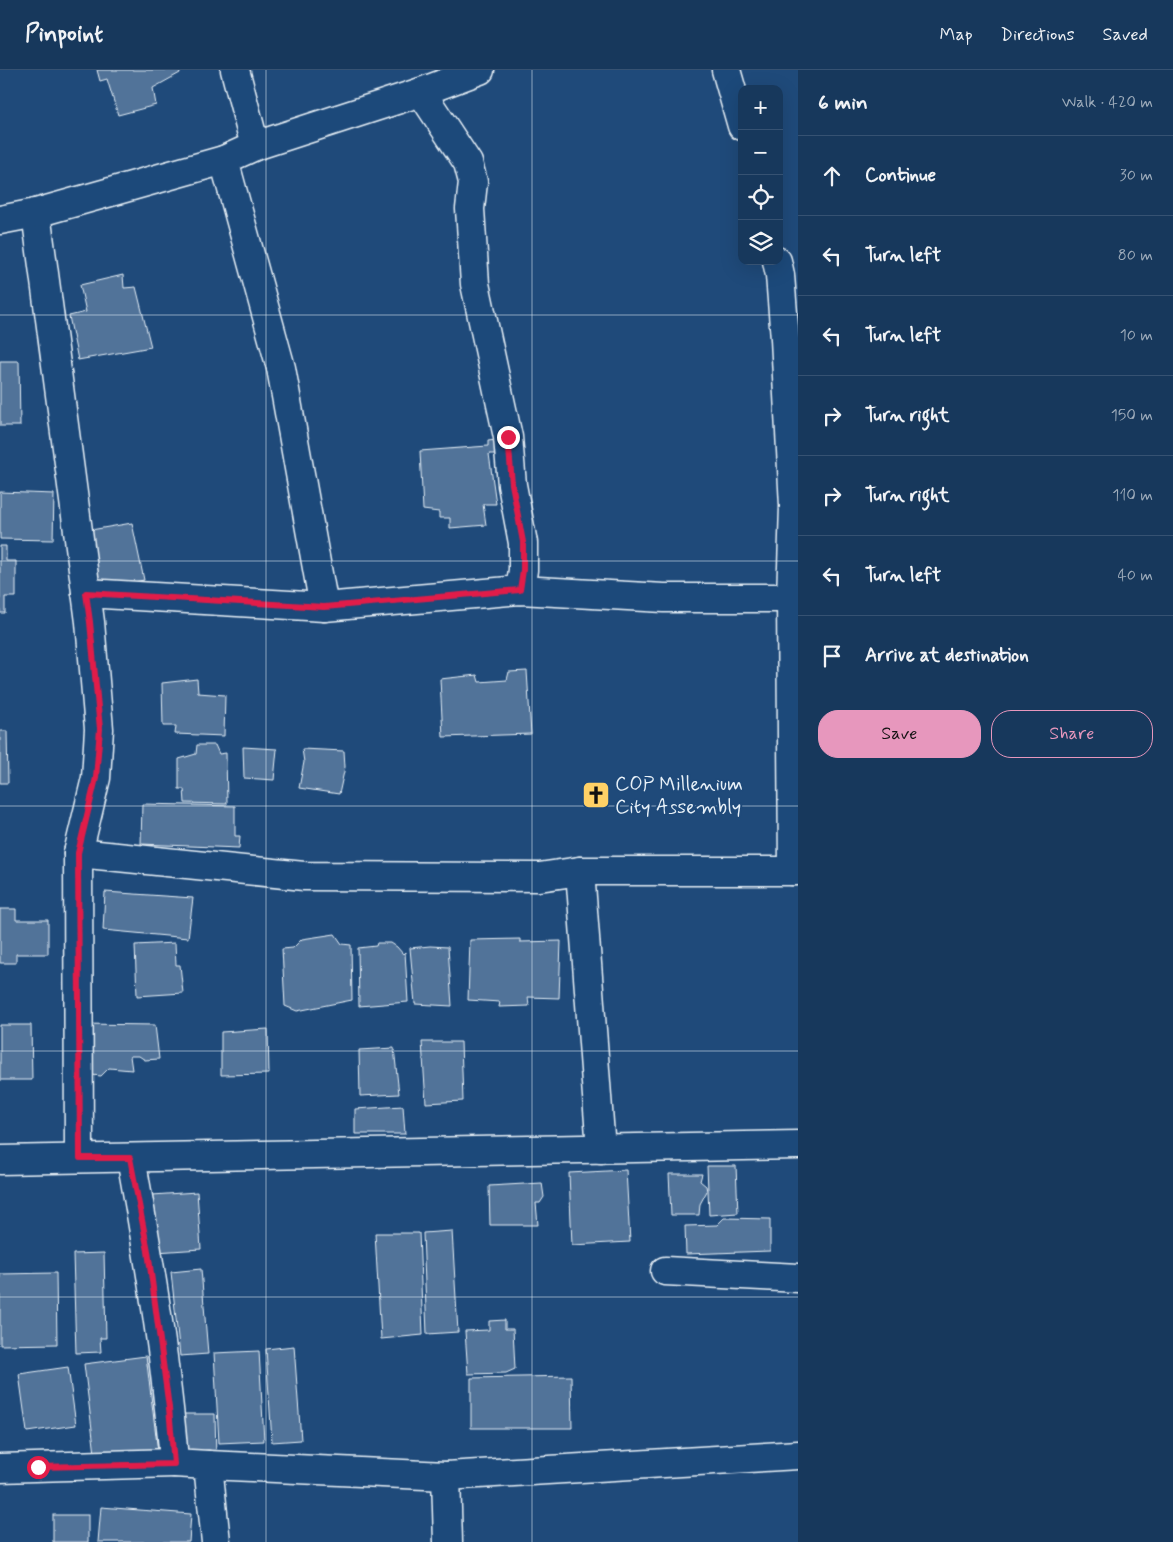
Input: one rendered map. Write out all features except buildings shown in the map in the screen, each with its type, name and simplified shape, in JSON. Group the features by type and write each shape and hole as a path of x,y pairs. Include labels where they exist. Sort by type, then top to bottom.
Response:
{"street":[{"path":"235,70 255,146"},
{"path":"0,220 36,213 224,160 255,146 421,92 480,70"},
{"path":"726,70 738,112"},
{"path":"421,92 468,163 473,182 470,209 475,284 508,437 512,484 523,542 523,570 520,590"},
{"path":"224,160 281,368 324,607"},
{"path":"36,213 90,622 100,729 96,778 78,853 80,1158"},
{"path":"78,853 304,876 539,876 580,870 795,871 791,598 794,506 785,269"},
{"path":"86,593 324,607 520,590 664,598 791,598"},
{"path":"580,870 601,1149"},
{"path":"0,1160 798,1145"},
{"path":"130,1158 150,1261 169,1408 174,1464"},
{"path":"665,1271 798,1278"},
{"path":"0,1468 174,1464 446,1476 798,1455"},
{"path":"208,1465 216,1542"},
{"path":"446,1476 448,1542"}],"place":[{"name":"COP Millenium City Assembly","path":"596,795"}],"route":[{"path":"38,1467 174,1464 169,1408 148,1251 130,1158 80,1158 78,853 96,778 100,729 86,593 324,607 520,590 523,570 523,542 512,484 508,437"}]}
